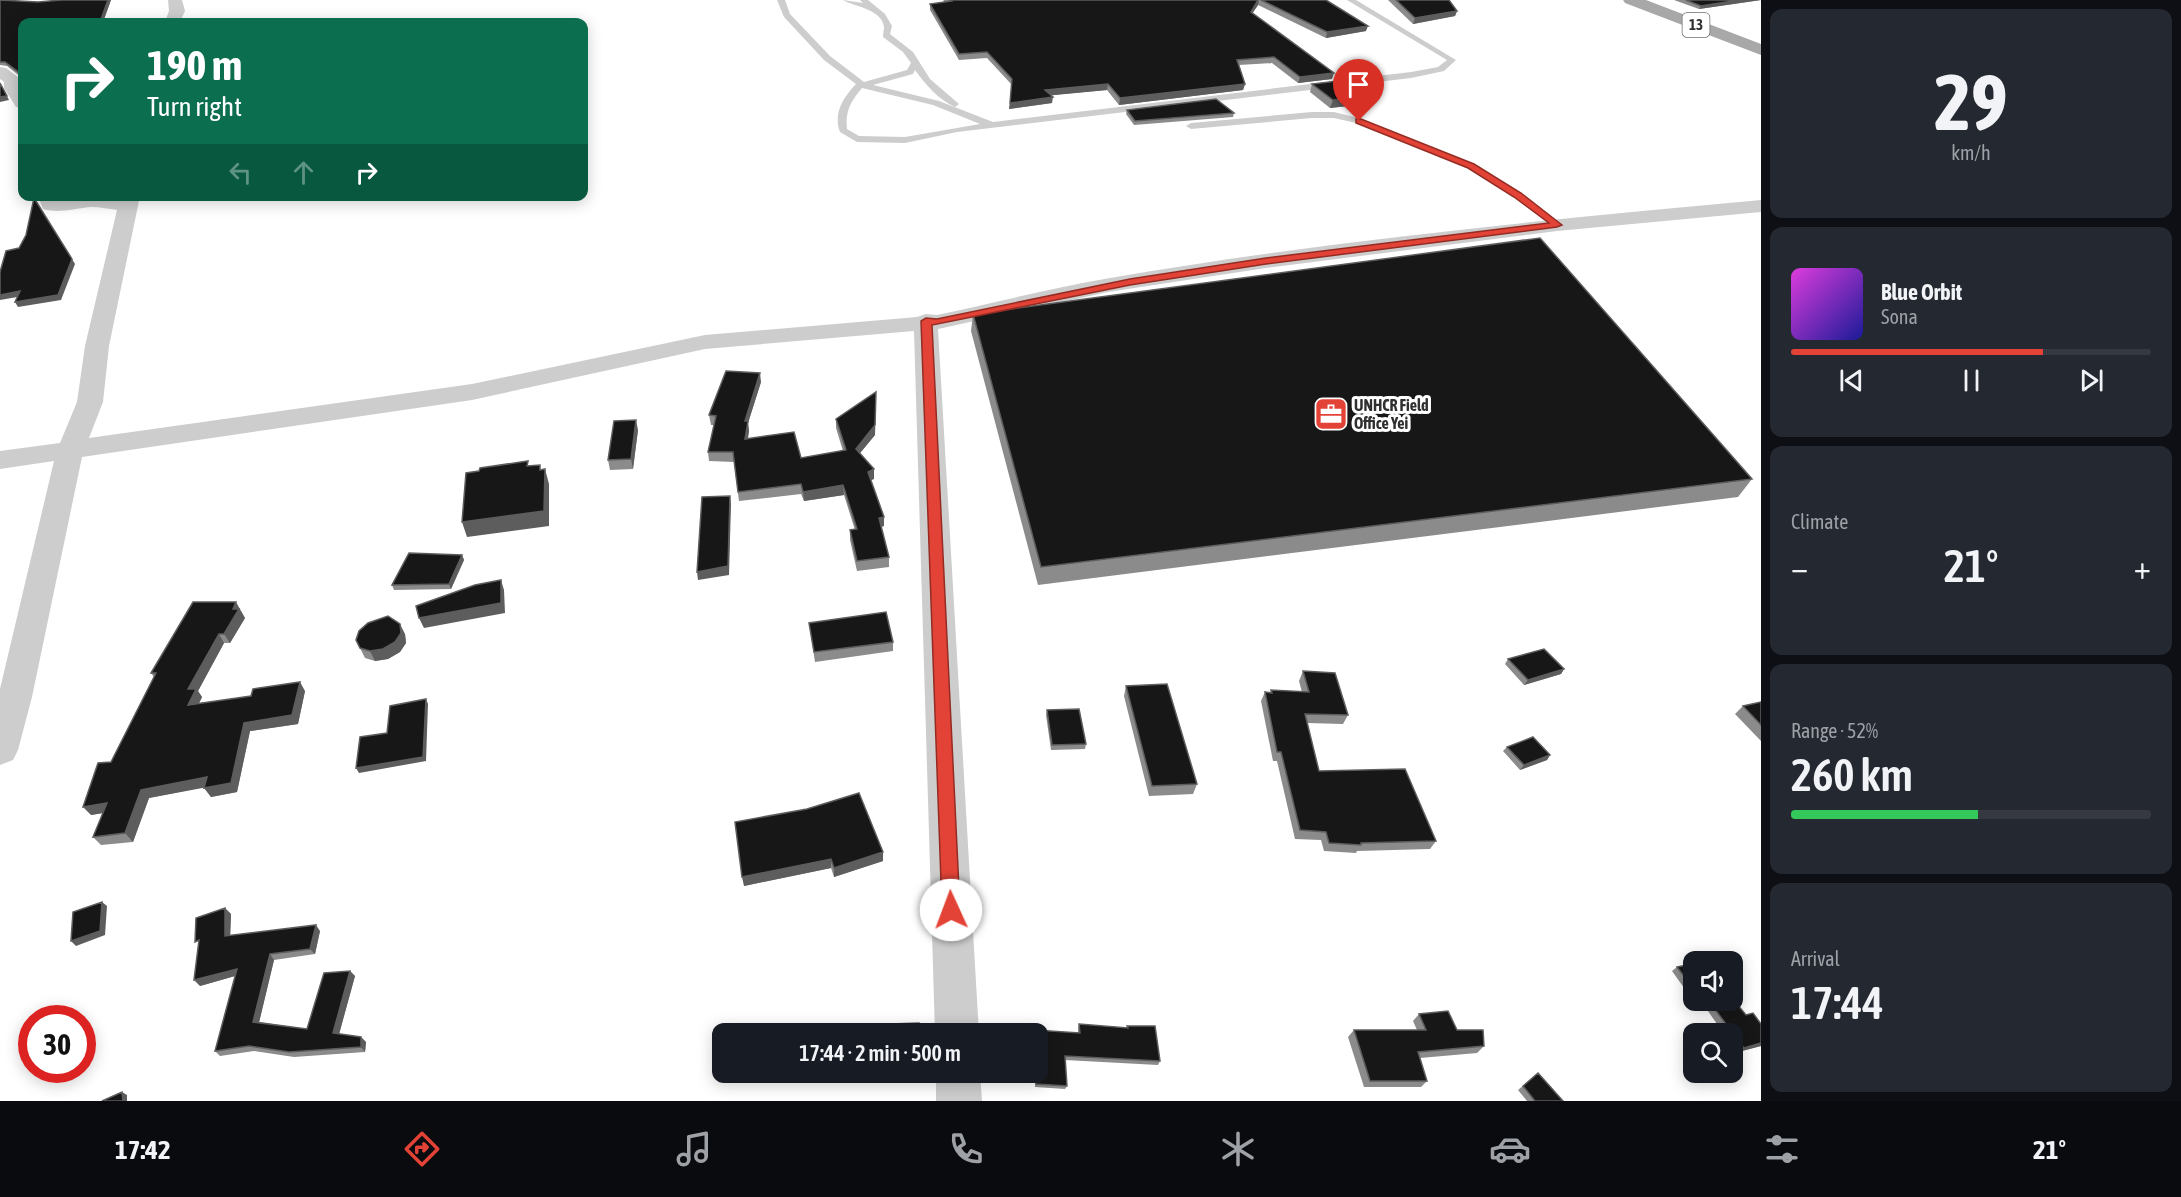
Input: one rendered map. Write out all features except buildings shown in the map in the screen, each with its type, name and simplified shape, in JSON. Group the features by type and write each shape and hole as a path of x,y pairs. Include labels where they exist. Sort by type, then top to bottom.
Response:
{"main road":[{"name":"13","path":"1631,0 1649,3 1761,50"}],"street":[{"path":"174,18 177,11 175,0"},
{"path":"0,72 14,80 13,88 18,96"},
{"path":"0,750 15,697 70,450 90,402 97,346 129,201 91,201 79,204 50,205 49,201"},
{"path":"0,460 472,392 705,342 926,321 937,322 1119,284 1266,261 1557,225 1761,207"},
{"path":"926,321 957,1023"},
{"path":"958,1083 959,1101"}],"lane":[{"path":"781,0 787,15 827,58 863,85 936,103 994,126"},
{"path":"847,0 876,10"},
{"path":"864,0 876,10 888,26 886,35 894,43 907,50 920,72 928,78 939,93 966,114"},
{"path":"915,63 910,72 863,85 848,99 841,115 843,130 857,139 905,140 957,129 1411,75 1441,69 1452,60 1351,0"},
{"path":"1191,126 1312,115 1334,115 1359,121 1471,166 1518,195 1557,225"}],"place":[{"name":"UNHCR Field Office Yei","path":"1331,414"}],"route":[{"path":"951,910 926,321 937,322 1108,285 1266,261 1557,225 1518,195 1471,166 1359,121"}]}
